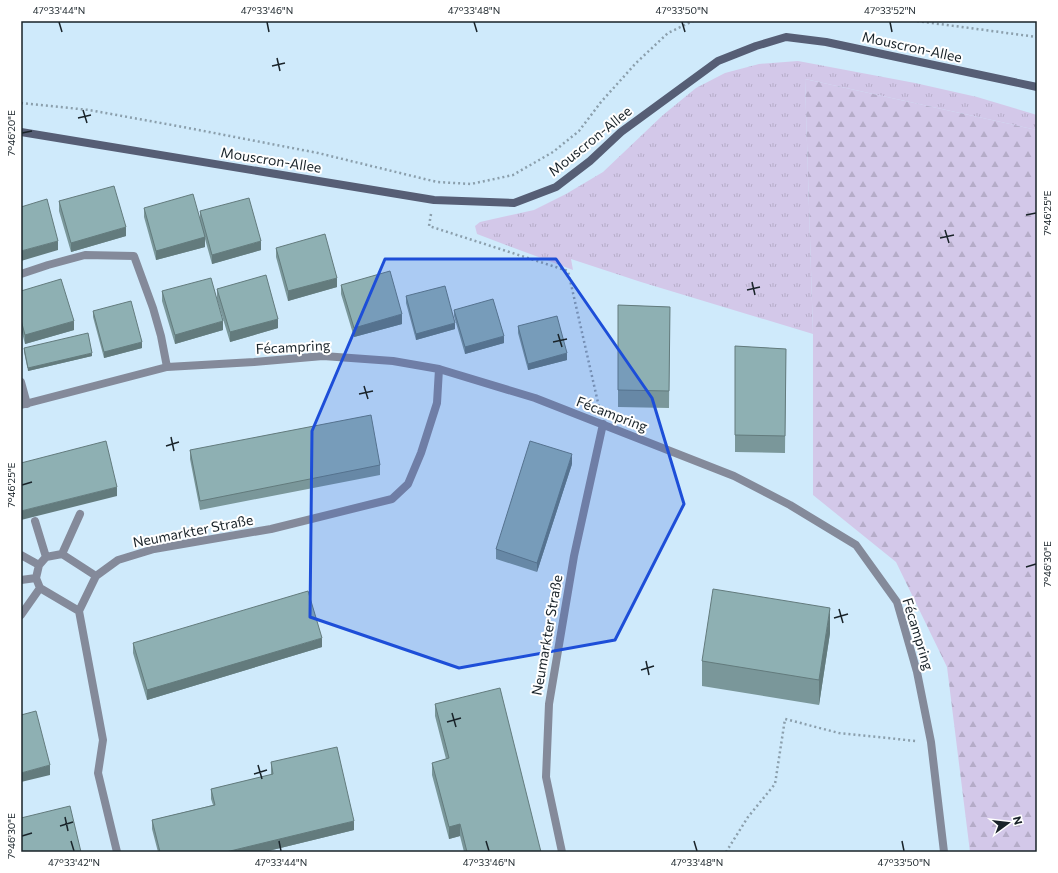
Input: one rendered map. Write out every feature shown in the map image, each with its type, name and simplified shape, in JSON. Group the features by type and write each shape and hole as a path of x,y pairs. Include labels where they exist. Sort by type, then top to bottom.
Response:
{"street":[{"name":"Mouscron-Allee","path":"21,132 434,200 514,203 556,187 590,161 621,132 718,61 756,46 786,37 826,42 1037,87"},
{"path":"21,274 85,255 134,256 153,308 161,336 167,367"},
{"name":"Fécampring","path":"24,405 167,367 323,356 393,361 439,369 535,398 734,476 790,504 856,545 897,602 917,672 931,742 944,852"},
{"name":"Neumarkter Straße","path":"79,611 96,576 118,560 154,549 271,529 392,499 408,484 421,453 437,402 439,369"},
{"path":"21,382 24,405"},
{"name":"Neumarkter Straße","path":"562,852 546,778 549,704 574,556 603,424"},
{"path":"62,554 80,514"},
{"path":"35,521 46,557"},
{"path":"21,554 39,565"},
{"path":"96,576 62,554 46,557 39,565 36,578 40,588 79,611 103,740 98,774 117,852"},
{"path":"21,580 36,578"},
{"path":"21,615 40,588"}],"path":[{"path":"21,103 89,110 183,126 318,153 437,182 471,184 513,175 553,152 579,131 601,102 646,53 668,33 693,21"},
{"path":"917,21 1037,37"},
{"path":"434,200 428,226 568,271 603,424"},
{"path":"726,852 748,817 775,784 785,719 839,734 931,742"}],"highlighted area":[{"path":"385,259 556,259 652,398 684,504 615,640 459,668 310,617 312,431"}],"green space":[{"path":"798,61 915,83 977,97 1037,115 1037,130 805,79 813,334 641,282 571,259 573,270 477,234 475,226 480,222 534,210 566,194 603,172 663,115 696,88 725,73 759,64"},
{"path":"805,79 1037,130 1037,852 970,852 947,667 896,562 813,495 813,334"}],"building":[{"path":"114,186 126,227 71,243 59,201"},
{"path":"193,194 205,237 156,251 144,208"},
{"path":"249,198 261,241 212,255 200,211"},
{"path":"47,199 58,241 21,251 21,207"},
{"path":"325,234 337,278 288,291 276,248"},
{"path":"390,271 402,314 354,328 341,285"},
{"path":"266,275 278,319 230,332 217,289"},
{"path":"211,278 223,321 175,335 162,291"},
{"path":"61,279 74,321 25,335 21,320 21,291"},
{"path":"445,286 455,323 416,334 406,296"},
{"path":"493,299 504,336 465,347 454,310"},
{"path":"131,301 142,342 104,352 93,311"},
{"path":"618,305 670,307 669,391 618,390"},
{"path":"557,316 567,353 528,364 518,326"},
{"path":"88,333 92,353 28,368 24,348"},
{"path":"735,346 786,349 785,436 735,435"},
{"path":"371,415 380,465 200,501 190,450"},
{"path":"106,441 117,487 21,511 21,463"},
{"path":"530,441 572,454 537,563 496,549"},
{"path":"713,589 830,608 819,680 702,661"},
{"path":"308,591 322,638 147,690 133,643"},
{"path":"500,688 541,852 467,852 460,824 449,827 432,763 449,758 435,704"},
{"path":"36,711 50,765 21,773 21,715"},
{"path":"337,747 354,821 226,852 160,852 152,820 215,805 211,789 273,774 271,762"},
{"path":"70,806 81,852 21,852 21,818"}]}
